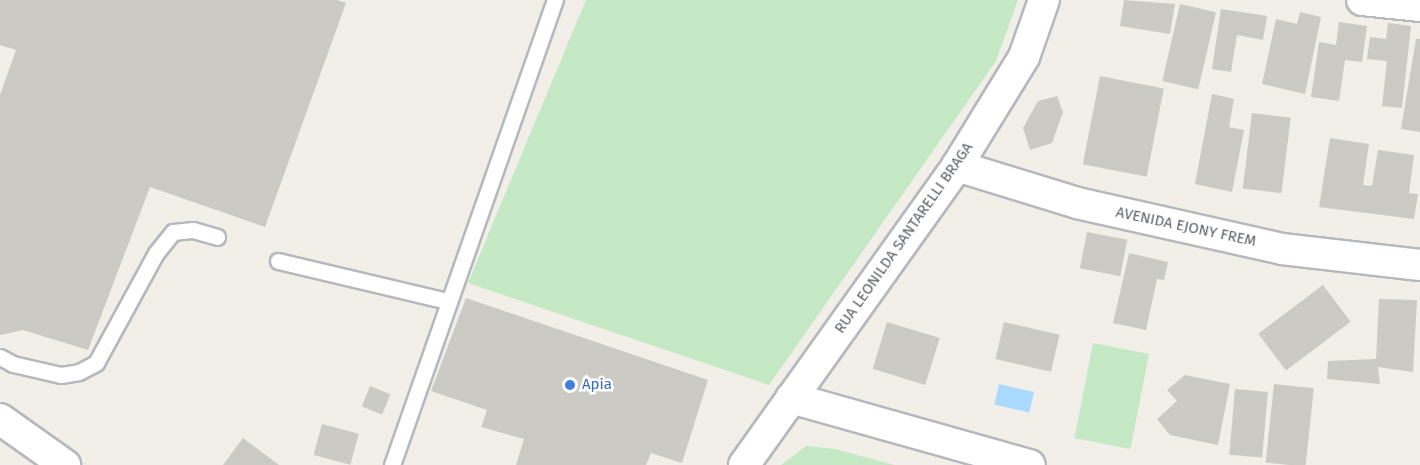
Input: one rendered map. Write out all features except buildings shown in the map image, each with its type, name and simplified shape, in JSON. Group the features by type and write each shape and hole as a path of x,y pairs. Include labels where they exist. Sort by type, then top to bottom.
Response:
{"street":[{"name":"RUA LEONILDA SANTARELLI BRAGA","path":"744,465 957,166 1024,57 1044,0"},
{"path":"1362,0 1420,6"},
{"name":"AVENIDA EJONY FREM","path":"957,166 1077,203 1282,249 1420,265"},
{"path":"791,398 1030,465"},
{"path":"0,419 64,465"}],"lane":[{"path":"392,465 447,301 555,0"},
{"path":"0,357 13,364 61,375 96,363 111,340 156,253 173,232 193,230 217,237"},
{"path":"278,261 447,301"}],"green space":[{"path":"586,0 1018,0 996,61 769,385 468,283"},
{"path":"1093,343 1149,354 1130,449 1074,438"},
{"path":"806,446 835,449 894,465 781,465"}],"water":[{"path":"999,384 1034,392 1029,413 994,404"}],"place":[{"name":"Apia","path":"570,385"}]}
